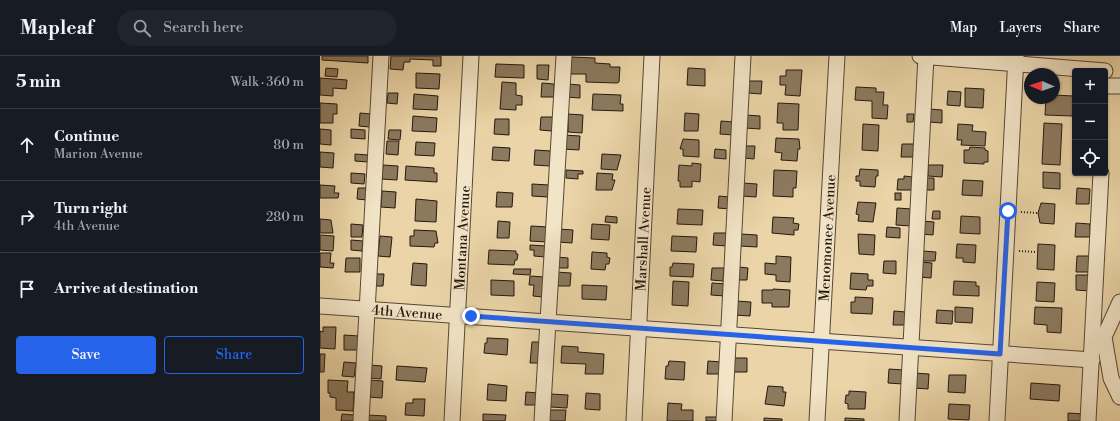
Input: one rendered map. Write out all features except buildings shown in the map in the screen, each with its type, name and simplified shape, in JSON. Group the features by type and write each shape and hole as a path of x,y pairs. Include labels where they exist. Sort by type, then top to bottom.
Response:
{"street":[{"path":"361,421 368,310 380,56"},
{"name":"Montana Avenue","path":"452,421 472,56"},
{"path":"542,421 564,56"},
{"name":"Marshall Avenue","path":"634,421 652,56"},
{"path":"724,421 743,56"},
{"name":"Menomonee Avenue","path":"817,421 837,56"},
{"path":"920,56 1057,61 1099,67"},
{"path":"907,421 926,56"},
{"path":"997,421 1016,60"},
{"path":"1108,86 1120,86"},
{"path":"1088,421 1101,176"},
{"path":"1120,302 1104,337 1111,378 1120,397"},
{"name":"4th Avenue","path":"320,306 1092,360"}],"path":[{"path":"1008,211 1038,213"},
{"path":"1006,250 1038,252"}],"route":[{"path":"471,316 1000,354 1008,211"}]}
